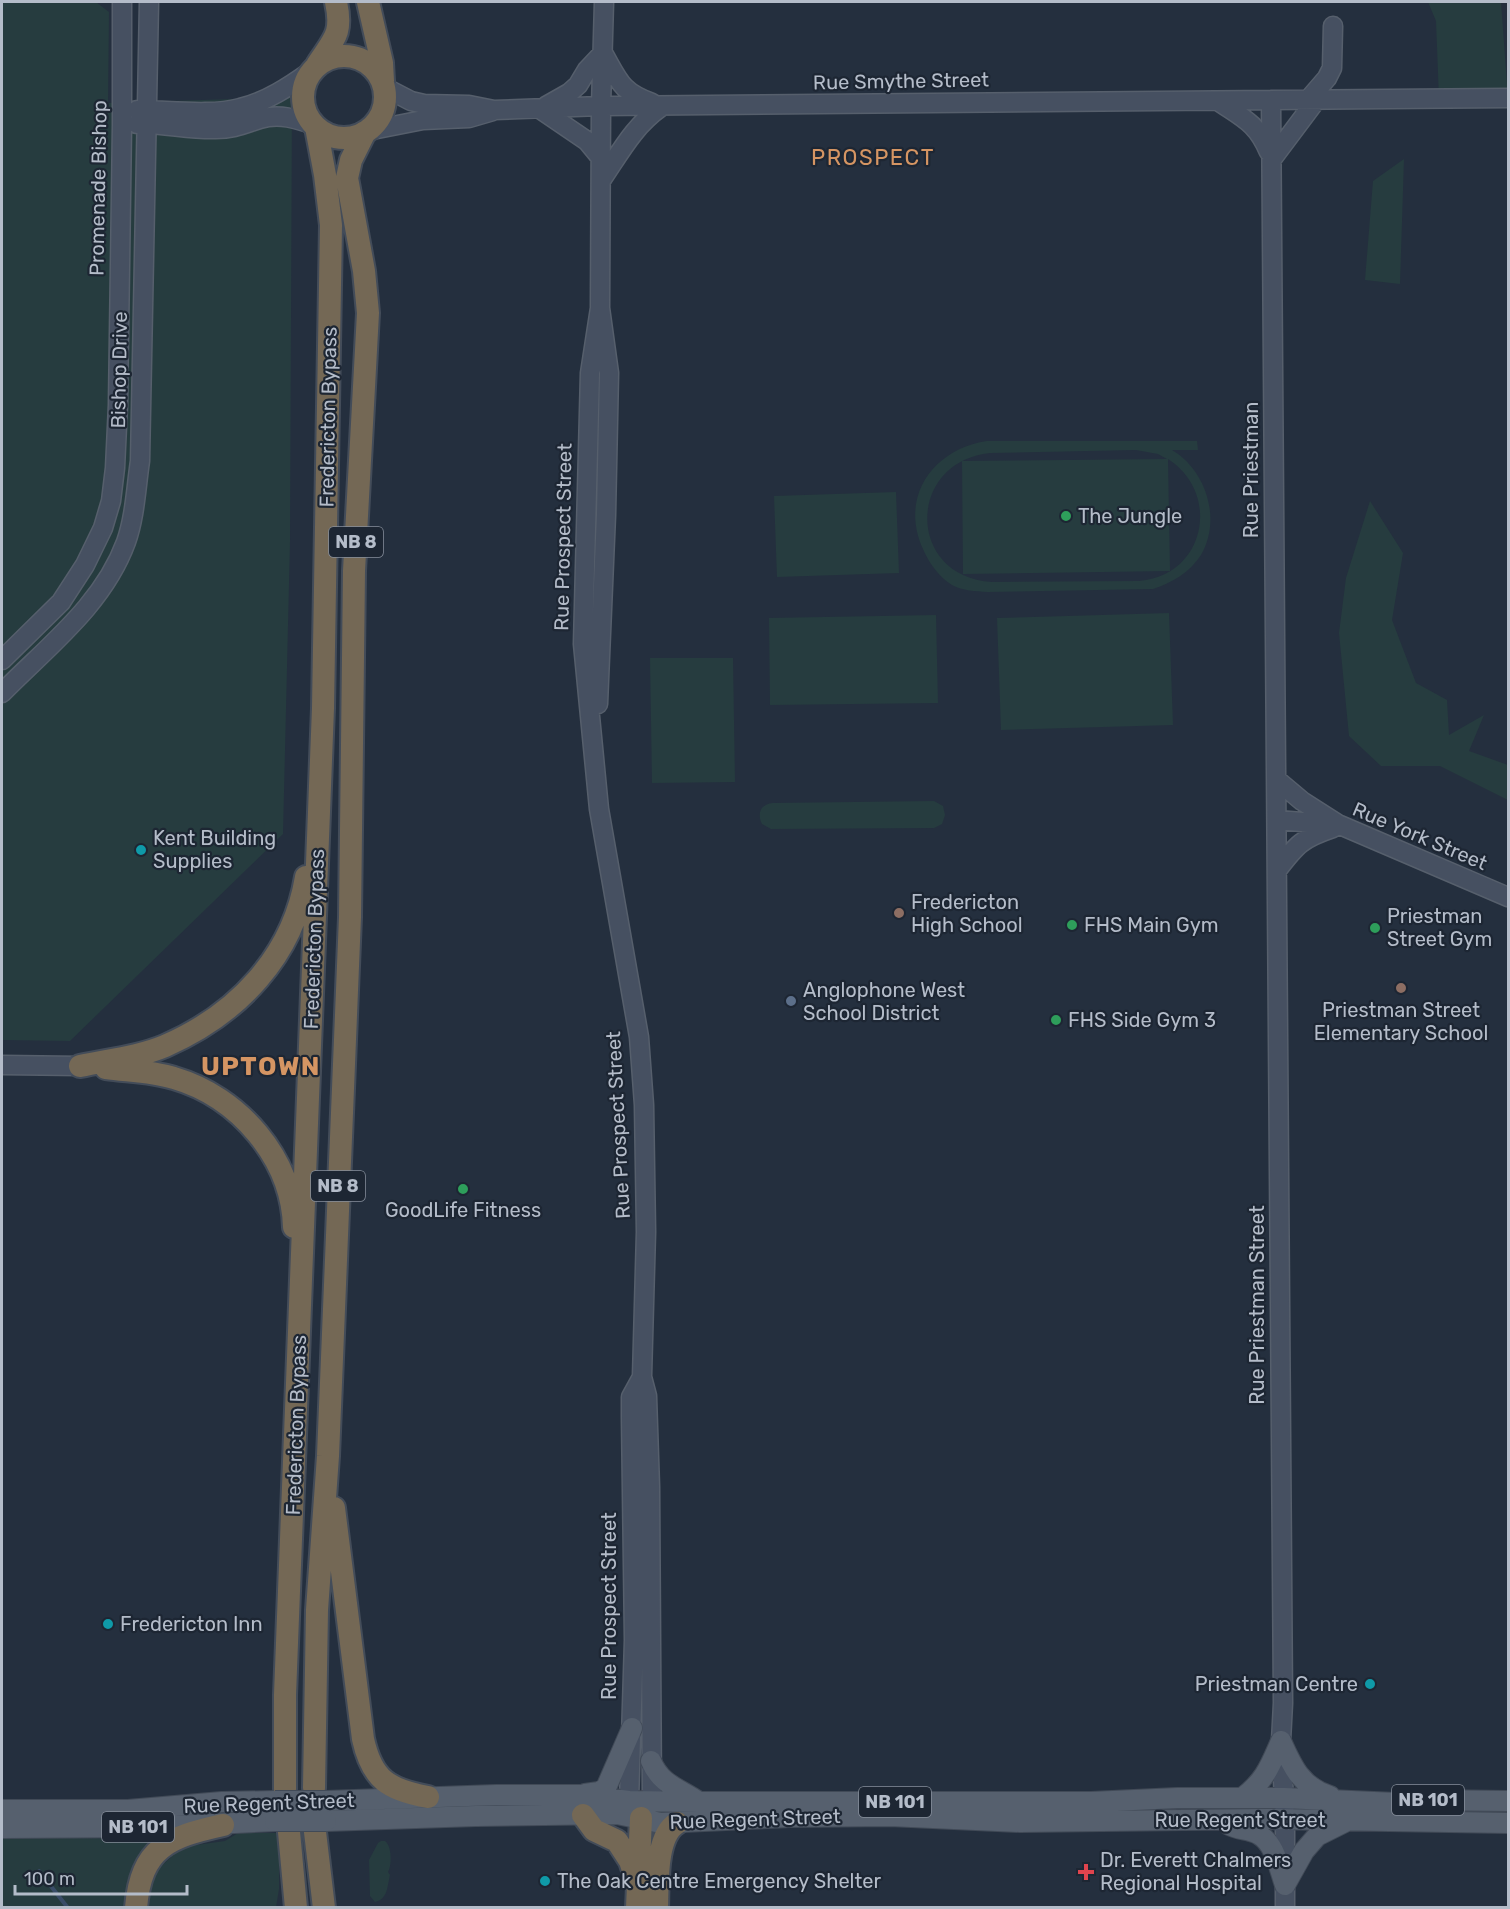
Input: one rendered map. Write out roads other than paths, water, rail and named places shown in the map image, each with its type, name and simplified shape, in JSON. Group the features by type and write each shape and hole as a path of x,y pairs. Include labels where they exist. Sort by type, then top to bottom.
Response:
{"highway":[{"path":"336,2 339,28 336,38 306,82 303,94 304,106 315,126 339,138 353,137 366,132 382,113 385,100 382,63 368,2"},
{"path":"314,69 333,57 346,55 359,58 371,65 384,86"},
{"name":"Fredericton Bypass","path":"280,1795 323,708 331,225 325,175 315,126"},
{"name":"Fredericton Bypass","path":"320,1794 317,1610 328,1456 350,916 354,571 368,313 364,271 347,178 351,160 366,132"},
{"path":"80,1066 129,1057 164,1046 233,1006 253,986 284,944 296,919 304,893 320,787"},
{"path":"80,1066 152,1073 193,1084 235,1110 256,1131 274,1157 286,1185 294,1214 296,1267 301,1300"},
{"path":"328,1456 367,1759 375,1773 387,1783 408,1793 428,1797"},
{"path":"582,1805 594,1830 617,1840 630,1861 638,1885"},
{"path":"637,1908 640,1807"},
{"path":"657,1908 660,1858 668,1832 671,1826 677,1823"},
{"path":"136,1908 142,1872 159,1849 178,1837 223,1825"},
{"path":"321,1826 324,1908"},
{"path":"280,1908 282,1829"},
{"path":"282,1829 296,1908"}],"main road":[{"name":"Promenade Bishop","path":"2,660 61,602 85,565 103,528 111,501 115,468 121,258 122,2"},
{"name":"Bishop Drive","path":"2,693 87,608 111,573 126,542 134,506 140,461 149,2"},
{"name":"Rue Prospect Street","path":"604,2 600,308 590,373 583,644 599,809 639,1037 644,1105 646,1232 642,1377 647,1396 650,1473 651,1761 640,1807"},
{"path":"1272,159 1332,68 1333,26"},
{"path":"602,158 587,141 540,109 569,93 578,85 587,70 603,53 621,85 627,91 636,97 661,106"},
{"path":"122,118 240,108 289,87 314,69"},
{"path":"147,81 162,97 205,111"},
{"name":"Rue Smythe Street","path":"384,86 411,101 424,104 469,105 495,110 601,106 1509,98"},
{"name":"Rue Priestman","path":"1272,100 1276,820"},
{"path":"1218,101 1248,120 1262,134 1272,159"},
{"path":"602,178 630,135 644,119 661,106"},
{"name":"Rue Smythe Street","path":"366,132 423,120 469,118 495,110"},
{"path":"147,117 177,126 228,129 261,118 275,116 292,117 315,126"},
{"path":"145,189 161,139 177,126"},
{"path":"121,258 129,290 143,309"},
{"path":"1276,780 1302,801 1340,825"},
{"name":"Rue York Street","path":"1276,820 1340,825 1509,897"},
{"name":"Rue Priestman Street","path":"1276,820 1283,1703 1281,1741 1286,1908"},
{"path":"1278,869 1294,847 1308,837 1340,825"},
{"path":"2,1065 80,1066"},
{"name":"Rue Prospect Street","path":"640,1807 632,1728 634,1640 631,1397 642,1377"},
{"path":"582,1805 606,1788 632,1728"},
{"path":"1242,1798 1267,1774 1281,1741"},
{"path":"1281,1741 1294,1769 1304,1782 1348,1810 1317,1836 1304,1851 1285,1885"},
{"path":"651,1761 657,1774 665,1782 699,1802"},
{"name":"Rue Regent Street","path":"2,1810 128,1810 280,1795 320,1794 582,1805 617,1814 640,1807 699,1802 1091,1802 1149,1798 1284,1798 1348,1810 1509,1823"},
{"name":"Rue Regent Street","path":"640,1807 661,1823 790,1817 890,1816 1020,1822 1285,1819 1427,1800 1509,1801"},
{"name":"Rue Regent Street","path":"2,1828 223,1825 282,1829 476,1816 582,1805"},
{"path":"1220,1819 1233,1828 1244,1828 1260,1835 1271,1847 1285,1885"}],"waterway":[{"path":"39,1871 68,1908"}],"place":[{"name":"The Jungle","path":"1066,516"},
{"name":"Kent Building Supplies","path":"141,850"},
{"name":"Fredericton High School","path":"899,913"},
{"name":"FHS Main Gym","path":"1072,925"},
{"name":"Priestman Street Gym","path":"1375,928"},
{"name":"Priestman Street Elementary School","path":"1401,988"},
{"name":"Anglophone West School District","path":"791,1001"},
{"name":"FHS Side Gym 3","path":"1056,1020"},
{"name":"GoodLife Fitness","path":"463,1189"},
{"name":"Fredericton Inn","path":"108,1624"},
{"name":"Priestman Centre","path":"1370,1684"},
{"name":"Dr. Everett Chalmers Regional Hospital","path":"1086,1872"},
{"name":"The Oak Centre Emergency Shelter","path":"545,1881"}],"district":[{"name":"PROSPECT","path":"873,157"},
{"name":"UPTOWN","path":"261,1066"}]}
